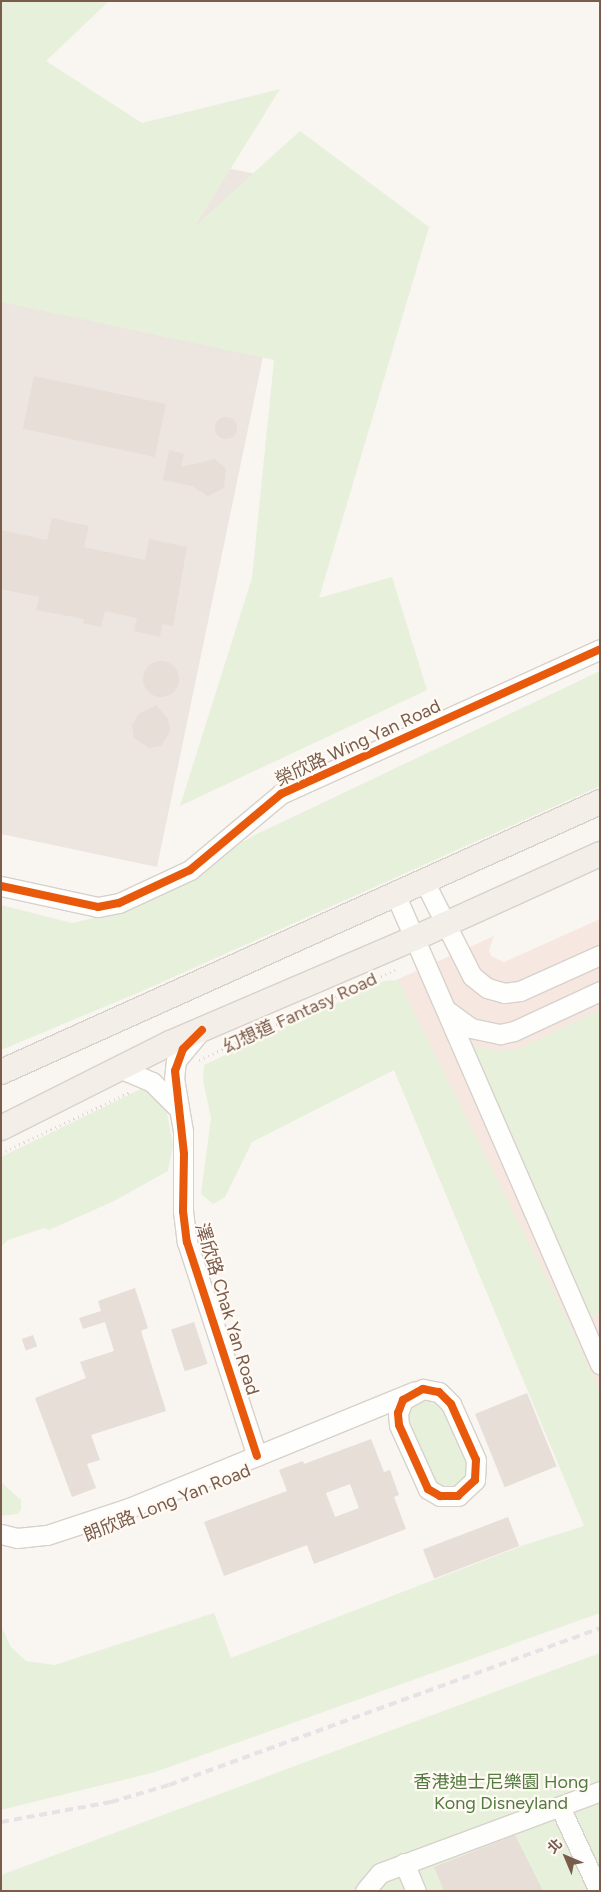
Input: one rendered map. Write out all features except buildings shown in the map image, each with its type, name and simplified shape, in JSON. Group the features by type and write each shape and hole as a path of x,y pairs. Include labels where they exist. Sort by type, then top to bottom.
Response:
{"main road":[{"path":"1,1072 425,883 600,802"},
{"name":"幻想道 Fantasy Road","path":"1,1128 119,1068 202,1030 416,938 600,854"}],"street":[{"name":"榮欣路 Wing Yan Road","path":"1,886 98,907 119,903 190,870 281,794 600,648"},
{"path":"425,883 472,976 487,988 504,993 520,991 600,955"},
{"path":"396,896 416,938 600,1364"},
{"path":"447,1010 470,1028 500,1034 514,1031 600,991"},
{"name":"澤欣路 Chak Yan Road","path":"202,1030 183,1049 175,1071 178,1108 183,1131 183,1211 187,1242 257,1456"},
{"path":"119,1068 152,1082 178,1108"},
{"path":"415,1391 439,1392 451,1404 476,1460 477,1474 472,1485 458,1496 449,1498 434,1494 424,1484 401,1430 398,1419 400,1407 415,1391"},
{"name":"朗欣路 Long Yan Road","path":"1,1534 17,1538 47,1535 129,1508 371,1411 415,1391"},
{"path":"371,1411 391,1418 401,1430"},
{"path":"365,1891 380,1873 600,1791"},
{"path":"560,1807 599,1891"},
{"path":"404,1863 416,1891"}],"path":[{"path":"1,1153 152,1082"}],"shaded area":[{"path":"1,119 34,128 299,183 157,867 1,834"},
{"path":"600,919 600,1420 383,986 494,936 489,950 491,956 504,962"}],"green space":[{"path":"1,1 109,1 46,61 142,123 280,89 195,226 300,131 429,227 319,598 392,577 427,690 180,806 252,578 274,360 1,302"},
{"path":"600,671 600,786 140,992 1,1050 1,905 72,923 119,912 257,834"},
{"path":"398,980 570,1326 600,1392 600,1613 155,1772 1,1810 1,1625 11,1647 26,1661 55,1665 214,1613 231,1658 524,1545 584,1526 394,1070 252,1142 225,1197 213,1204 201,1194 211,1118 203,1080 204,1065 384,981"},
{"path":"600,1010 600,1313 591,1316 470,1046 501,1051 520,1048"},
{"path":"145,1087 167,1113 173,1145 168,1171 114,1201 49,1230 44,1228 8,1240 1,1247 1,1157"},
{"path":"416,1397 442,1401 471,1462 469,1483 437,1491 403,1412"},
{"path":"1,1482 21,1500 21,1510 17,1514 1,1516"},
{"name":"香港迪士尼樂園 Hong Kong Disneyland","path":"600,1653 600,1891 1,1891 1,1875"}],"railway":[{"path":"1,1822 111,1802 169,1785 600,1628"}],"cycle path":[{"path":"1,886 98,907 119,903 190,870 281,794 600,649"},
{"path":"202,1030 183,1049 175,1071 184,1154 183,1211 187,1242 257,1456"},
{"path":"423,1389 439,1392 451,1404 476,1460 475,1480 458,1496 440,1496 428,1489 399,1425 398,1413 403,1400 423,1389"}]}
